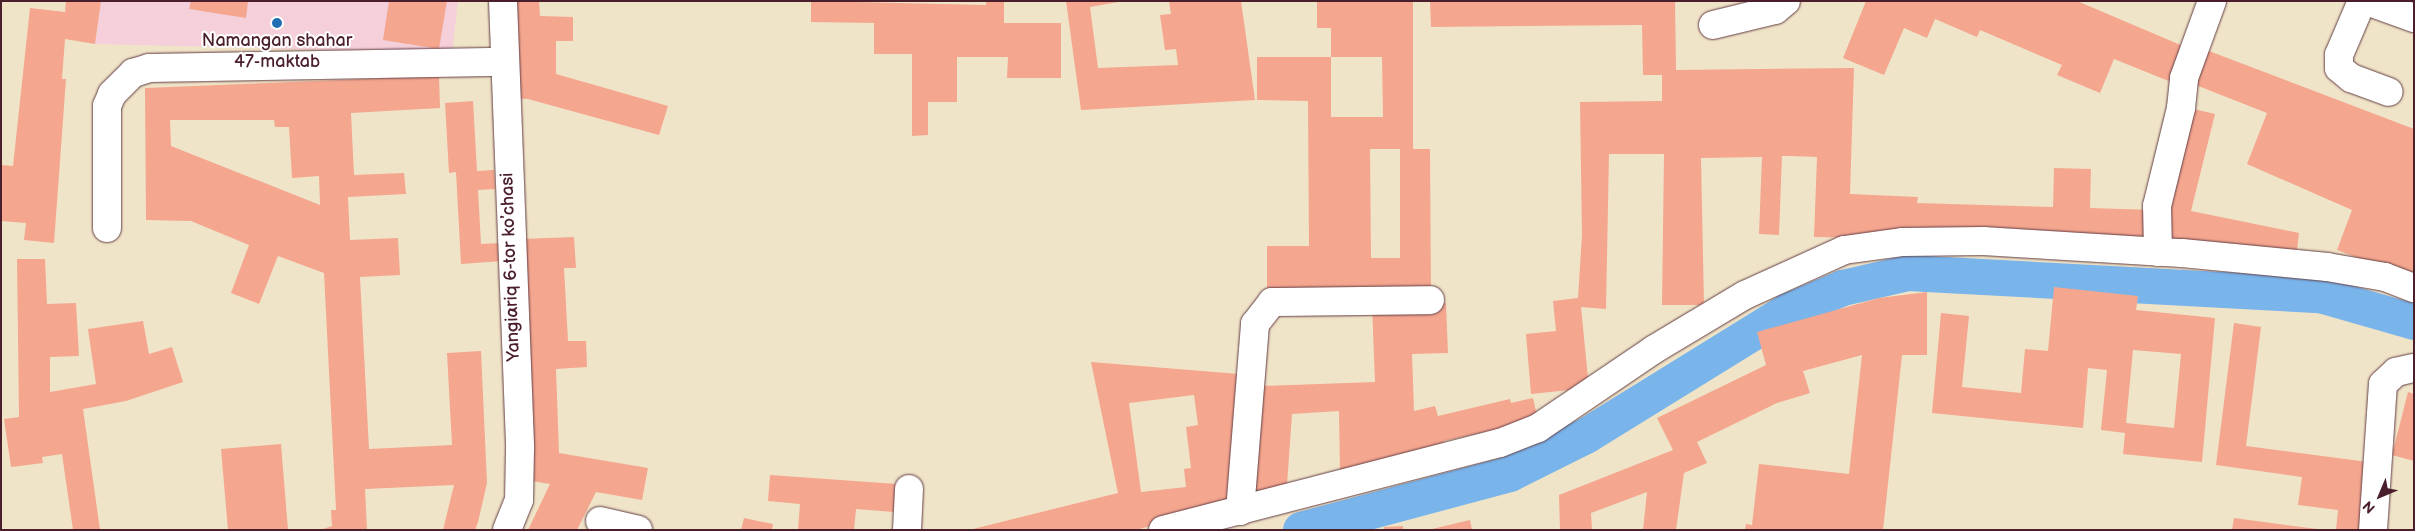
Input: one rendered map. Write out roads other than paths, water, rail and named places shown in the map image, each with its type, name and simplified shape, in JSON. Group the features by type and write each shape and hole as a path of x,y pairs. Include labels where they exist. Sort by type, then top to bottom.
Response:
{"street":[{"name":"Yangiаriq 6-tor koʼchasi","path":"503,1 520,449 519,500 508,530"},
{"path":"1713,25 1775,10 1786,1"},
{"path":"2158,252 2157,206 2182,108 2184,78 2212,1"},
{"path":"2362,1 2340,55 2339,68 2351,78 2389,92"},
{"path":"2367,1 2414,18"},
{"path":"107,228 107,106 112,94 133,73 149,68 504,62"},
{"path":"1163,530 1500,442 1538,428 1653,350 1745,295 1844,250 1904,242 1983,241 2158,252 2327,267 2385,276 2414,288"},
{"path":"1240,511 1255,324 1272,302 1430,300"},
{"path":"2373,530 2383,384 2396,372 2414,368"},
{"path":"908,530 909,488"},
{"path":"600,522 638,530"}],"waterway":[{"path":"1301,530 1510,474 1586,436 1788,311 1843,288 1908,273 2320,295 2414,322"}],"place":[{"name":"Namangan shahar 47-maktab","path":"277,23"}]}
